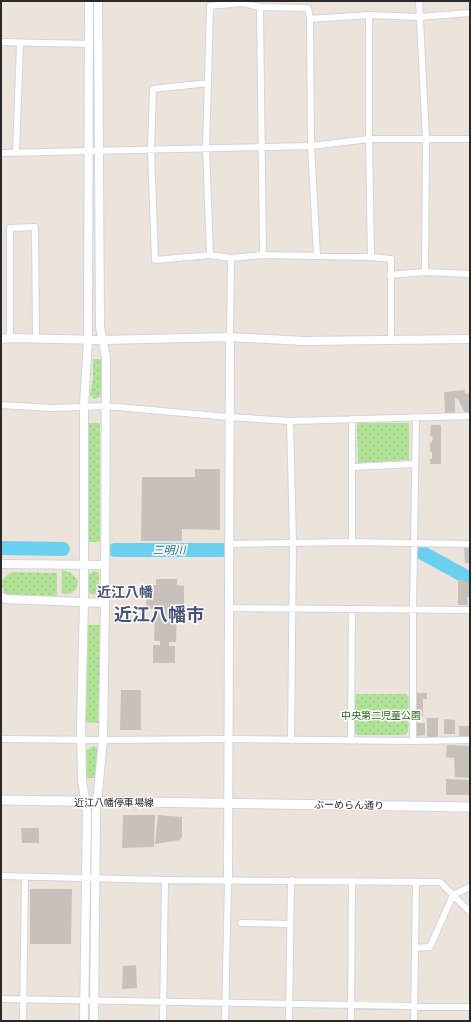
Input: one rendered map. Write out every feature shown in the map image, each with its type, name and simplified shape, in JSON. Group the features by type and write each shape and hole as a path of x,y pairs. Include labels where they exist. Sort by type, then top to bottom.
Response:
{"main road":[{"name":"近江八幡停車場線","path":"1,800 97,803 228,803"},
{"name":"ぶーめらん通り","path":"228,803 470,807"}],"street":[{"path":"84,1021 87,812 84,802 82,780 81,740 84,602 84,406 88,340 89,1"},
{"path":"94,1021 97,803 103,740 106,406 106,357 100,327 98,1"},
{"path":"419,1 426,138 425,272"},
{"path":"210,255 206,148 210,6 242,2 260,7 308,8 310,19 311,146 316,256"},
{"path":"260,7 263,255"},
{"path":"310,19 369,15 419,17 470,13"},
{"path":"369,15 368,139 371,257"},
{"path":"1,42 90,44"},
{"path":"16,154 20,43"},
{"path":"208,83 153,88 151,150 155,260 210,255 231,258 263,255 371,257 391,259 391,340"},
{"path":"1,153 16,154 311,146 368,139 470,139"},
{"path":"10,338 10,228 35,227 36,339"},
{"path":"225,1021 228,881 228,544 231,258"},
{"path":"390,275 425,272 470,274"},
{"path":"1,339 103,340 230,337 303,341 470,339"},
{"path":"1,405 52,408 106,406 290,421 470,416"},
{"path":"413,741 413,610 416,417"},
{"path":"352,419 352,542"},
{"path":"290,421 293,542 291,740"},
{"path":"353,467 415,464"},
{"path":"228,544 293,542 470,544"},
{"path":"1,564 105,565"},
{"path":"1,598 105,603"},
{"path":"228,608 470,610"},
{"path":"351,741 352,609"},
{"path":"1,739 228,739 351,741 470,740"},
{"path":"1,876 228,881 291,880 440,882 470,912"},
{"path":"23,1021 25,877"},
{"path":"163,1021 165,880"},
{"path":"289,1021 291,880"},
{"path":"351,1021 352,881"},
{"path":"414,1021 416,882"},
{"path":"415,948 430,947 453,895 470,887"},
{"path":"241,923 290,924"},
{"path":"1,999 470,1007"}],"green space":[{"path":"93,359 101,359 101,393 100,397 94,399 90,395 93,378"},
{"path":"89,423 100,423 100,542 87,542"},
{"path":"357,423 409,423 409,460 358,463"},
{"path":"62,570 74,576 78,582 76,589 72,593 62,594"},
{"path":"94,571 98,572 99,575 99,591 94,595 89,593 87,578 89,574"},
{"path":"12,572 57,573 57,596 9,595 5,593 1,584 5,577"},
{"path":"87,625 100,625 98,723 86,722"},
{"name":"中央第二児童公園","path":"357,694 406,694 409,697 408,732 404,735 358,735 354,732 355,696"},
{"path":"94,746 98,748 95,778 86,778 86,751"}],"building":[{"path":"465,390 465,394 468,393 470,397 470,414 465,413 458,399 455,398 455,413 445,413 444,392"},
{"path":"431,425 441,425 441,464 430,464 432,452 430,452 430,443 432,442 433,437 430,436"},
{"path":"195,469 220,469 220,530 182,529 182,541 141,541 142,477 195,477"},
{"path":"464,547 470,547 470,563 465,563"},
{"path":"156,579 177,579 177,585 184,586 184,611 177,611 176,642 169,642 169,646 175,646 175,663 153,663 153,645 160,645 160,641 154,641 155,609 146,609 147,585 156,585"},
{"path":"458,580 468,582 470,597 467,597 468,605 458,605"},
{"path":"121,690 141,690 141,730 120,730"},
{"path":"416,693 427,693 427,699 423,699 423,717 416,717"},
{"path":"427,718 438,718 438,740 427,741"},
{"path":"444,719 455,720 455,734 444,734"},
{"path":"417,723 425,723 425,735 417,736"},
{"path":"459,726 469,726 469,739 459,739"},
{"path":"447,745 470,746 470,778 455,777 454,758 446,757"},
{"path":"446,779 470,780 470,795 446,795"},
{"path":"123,815 155,815 154,847 122,848"},
{"path":"158,815 182,817 182,836 180,840 155,844"},
{"path":"21,828 39,828 39,843 22,843"},
{"path":"30,889 72,889 71,944 30,944"},
{"path":"136,965 137,988 122,989 123,966"}],"waterway":[{"name":"三明川","path":"1,548 63,549"},
{"name":"三明川","path":"115,550 222,550"},
{"name":"三明川","path":"419,551 470,579"}],"district":[{"name":"近江八幡","path":"125,592"},
{"name":"近江八幡市","path":"159,614"}]}
